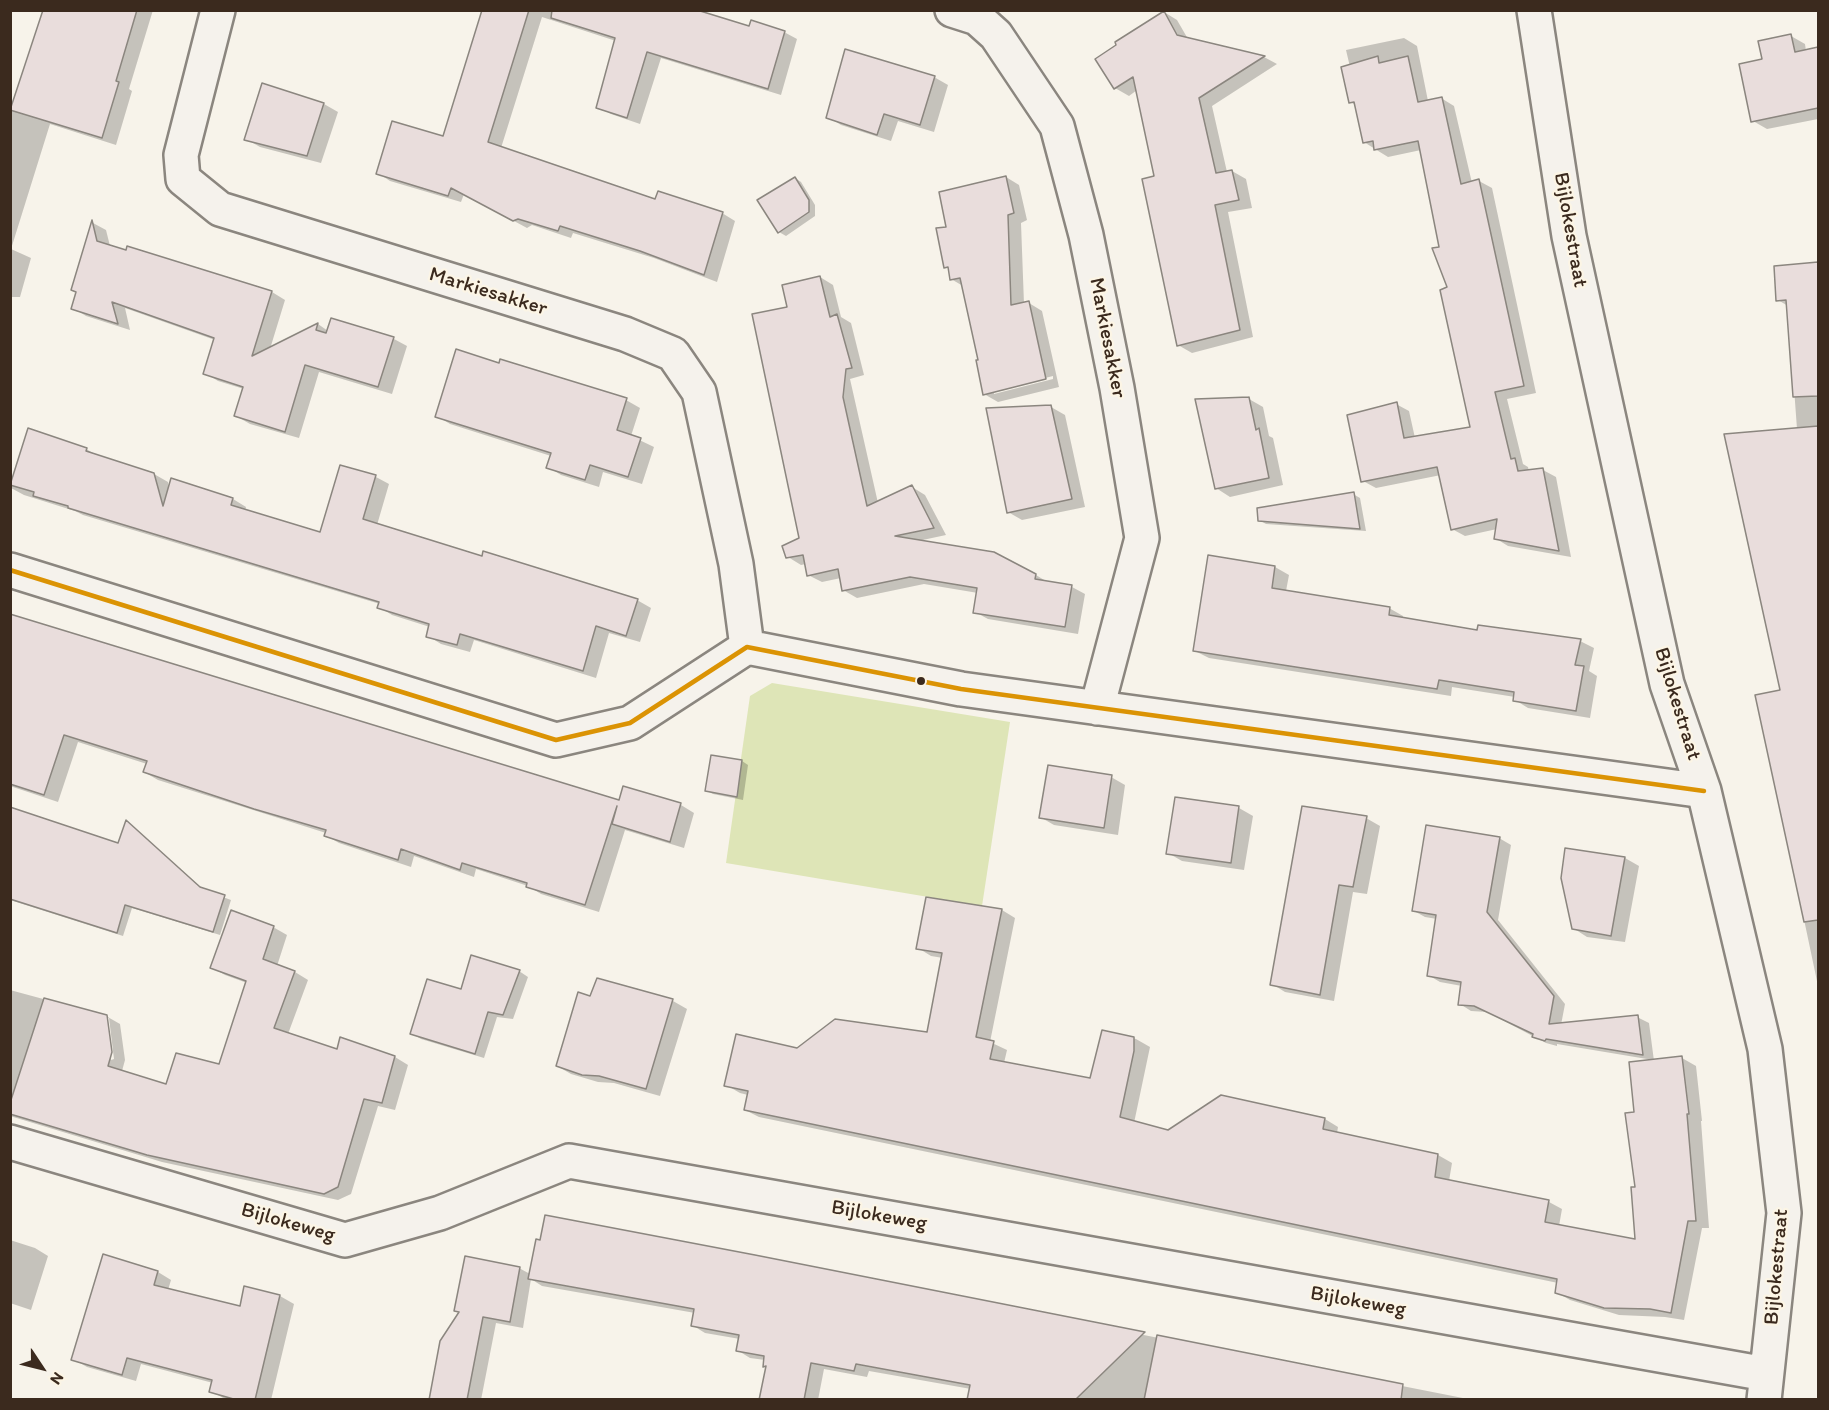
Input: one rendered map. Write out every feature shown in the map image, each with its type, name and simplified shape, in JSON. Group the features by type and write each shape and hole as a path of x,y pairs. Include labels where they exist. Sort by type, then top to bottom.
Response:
{"street":[{"name":"Markiesakker","path":"218,10 181,155 183,179 220,209 625,334 673,354 699,392 736,564 747,647"},
{"name":"Markiesakker","path":"952,10 977,18 996,35 1057,126 1086,235 1117,388 1142,538 1097,708"},
{"name":"Bijlokestraat","path":"1534,10 1569,236 1668,684 1704,791 1765,1049 1784,1212 1765,1387"},
{"path":"10,570 556,740 630,723 747,647 961,689 1704,791"},
{"name":"Bijlokeweg","path":"10,1142 345,1240 440,1213 569,1161 1765,1387"}],"green space":[{"path":"772,683 1010,722 982,906 726,863 750,696"}],"building":[{"path":"43,10 137,10 102,138 10,110"},
{"path":"482,10 529,10 488,142 655,199 658,191 723,212 704,275 640,251 560,226 558,231 518,219 513,221 451,188 448,196 376,174 392,121 443,136"},
{"path":"552,10 697,10 749,26 751,20 785,31 768,89 647,52 627,118 596,108 615,38 551,18"},
{"path":"1164,11 1177,35 1265,56 1199,98 1216,173 1232,170 1239,200 1215,205 1240,330 1177,346 1142,179 1154,176 1133,77 1114,89 1095,59 1116,45 1115,42"},
{"path":"1791,34 1795,52 1818,47 1818,108 1751,122 1739,64 1762,59 1758,41"},
{"path":"845,49 935,76 920,125 884,114 877,135 826,118"},
{"path":"1378,56 1379,63 1408,56 1418,102 1442,97 1461,184 1479,179 1524,386 1495,392 1511,459 1515,458 1518,471 1543,468 1559,551 1494,539 1497,519 1451,530 1437,467 1361,482 1347,415 1397,402 1404,438 1470,427 1440,290 1447,287 1432,248 1439,247 1418,141 1374,150 1373,141 1363,143 1354,102 1349,103 1341,67"},
{"path":"262,83 324,103 307,156 244,140"},
{"path":"1006,176 1014,213 1008,215 1011,305 1029,301 1046,379 983,395 976,360 978,360 960,278 950,280 948,267 944,268 936,228 946,227 939,192"},
{"path":"795,177 809,200 809,212 778,233 757,200"},
{"path":"92,220 97,241 126,250 127,246 272,291 252,356 318,323 316,330 326,333 331,318 394,337 378,387 305,365 285,432 234,416 243,387 203,374 214,338 112,302 118,324 71,309 76,292 71,290"},
{"path":"1818,262 1818,396 1793,397 1786,300 1776,301 1774,266"},
{"path":"820,276 830,317 837,314 852,368 846,369 843,397 867,506 912,485 934,528 895,536 994,552 1036,574 1035,579 1072,585 1065,627 973,613 977,588 910,577 842,591 838,569 807,576 803,555 786,558 782,546 799,538 752,314 787,307 782,285"},
{"path":"456,349 499,363 500,359 627,398 617,430 641,438 628,477 590,465 585,480 546,468 551,453 435,417"},
{"path":"1249,397 1256,430 1259,428 1269,478 1215,489 1195,399"},
{"path":"1051,405 1072,499 1007,513 986,408"},
{"path":"1818,426 1818,920 1804,922 1755,695 1780,690 1724,434"},
{"path":"28,428 87,448 86,451 154,473 163,506 171,478 233,498 231,505 320,532 340,465 376,475 363,519 482,556 483,551 638,599 626,636 596,626 583,671 460,634 457,645 426,637 429,624 377,608 379,602 68,508 68,506 33,496 34,492 10,485"},
{"path":"1354,492 1360,529 1258,521 1257,508"},
{"path":"1208,555 1275,566 1272,588 1390,607 1389,615 1477,630 1478,625 1581,639 1575,665 1584,666 1576,711 1513,701 1514,692 1439,680 1437,689 1193,651"},
{"path":"10,614 619,800 623,786 681,803 670,842 612,824 617,806 585,905 526,887 527,883 462,863 460,870 401,849 398,860 324,836 326,830 143,772 147,761 64,735 44,795 10,784"},
{"path":"711,755 742,760 737,797 705,791"},
{"path":"1048,765 1112,775 1104,828 1039,818"},
{"path":"1175,797 1239,806 1231,863 1166,854"},
{"path":"1302,806 1367,816 1353,887 1339,885 1320,995 1270,985"},
{"path":"10,807 118,843 126,820 200,887 225,895 213,932 125,905 117,933 10,899"},
{"path":"1426,825 1500,837 1487,912 1554,996 1549,1024 1638,1015 1643,1055 1546,1039 1545,1041 1532,1037 1533,1034 1474,1006 1458,1005 1461,982 1427,976 1436,915 1412,911"},
{"path":"1565,848 1625,857 1611,936 1572,929 1561,878"},
{"path":"926,897 1002,909 976,1037 994,1041 990,1059 1090,1078 1102,1030 1134,1037 1134,1051 1120,1117 1168,1130 1221,1095 1325,1118 1323,1129 1438,1154 1435,1177 1549,1200 1545,1222 1635,1239 1631,1187 1635,1187 1625,1113 1634,1112 1629,1062 1682,1056 1689,1114 1687,1114 1696,1221 1688,1221 1671,1313 1650,1309 1604,1308 1555,1293 1557,1279 744,1110 748,1091 724,1086 736,1034 797,1048 835,1019 927,1032 942,953 916,949"},
{"path":"231,910 274,926 263,959 295,971 274,1028 337,1049 340,1037 395,1056 382,1103 364,1099 338,1187 324,1194 147,1155 10,1114 10,1103 44,998 107,1015 112,1052 108,1066 166,1084 176,1053 219,1064 246,981 210,968"},
{"path":"471,955 520,970 503,1015 488,1012 475,1054 410,1034 427,979 461,989"},
{"path":"597,978 673,999 646,1089 599,1076 582,1075 556,1066 578,992 590,996"},
{"path":"545,1215 1145,1332 1075,1400 967,1400 970,1385 856,1364 854,1371 811,1363 804,1400 759,1400 766,1366 763,1367 764,1356 736,1351 739,1335 691,1326 694,1309 528,1279 536,1239 540,1240"},
{"path":"103,1254 158,1271 154,1285 240,1306 244,1286 280,1295 255,1400 237,1400 209,1392 212,1380 127,1358 122,1375 71,1360"},
{"path":"465,1256 520,1267 510,1322 483,1317 467,1400 429,1400 440,1341 459,1312 454,1311"},
{"path":"1157,1335 1403,1384 1401,1400 1144,1400"}],"transit line":[{"path":"10,570 556,740 630,723 747,647 961,689 1704,791"}]}
